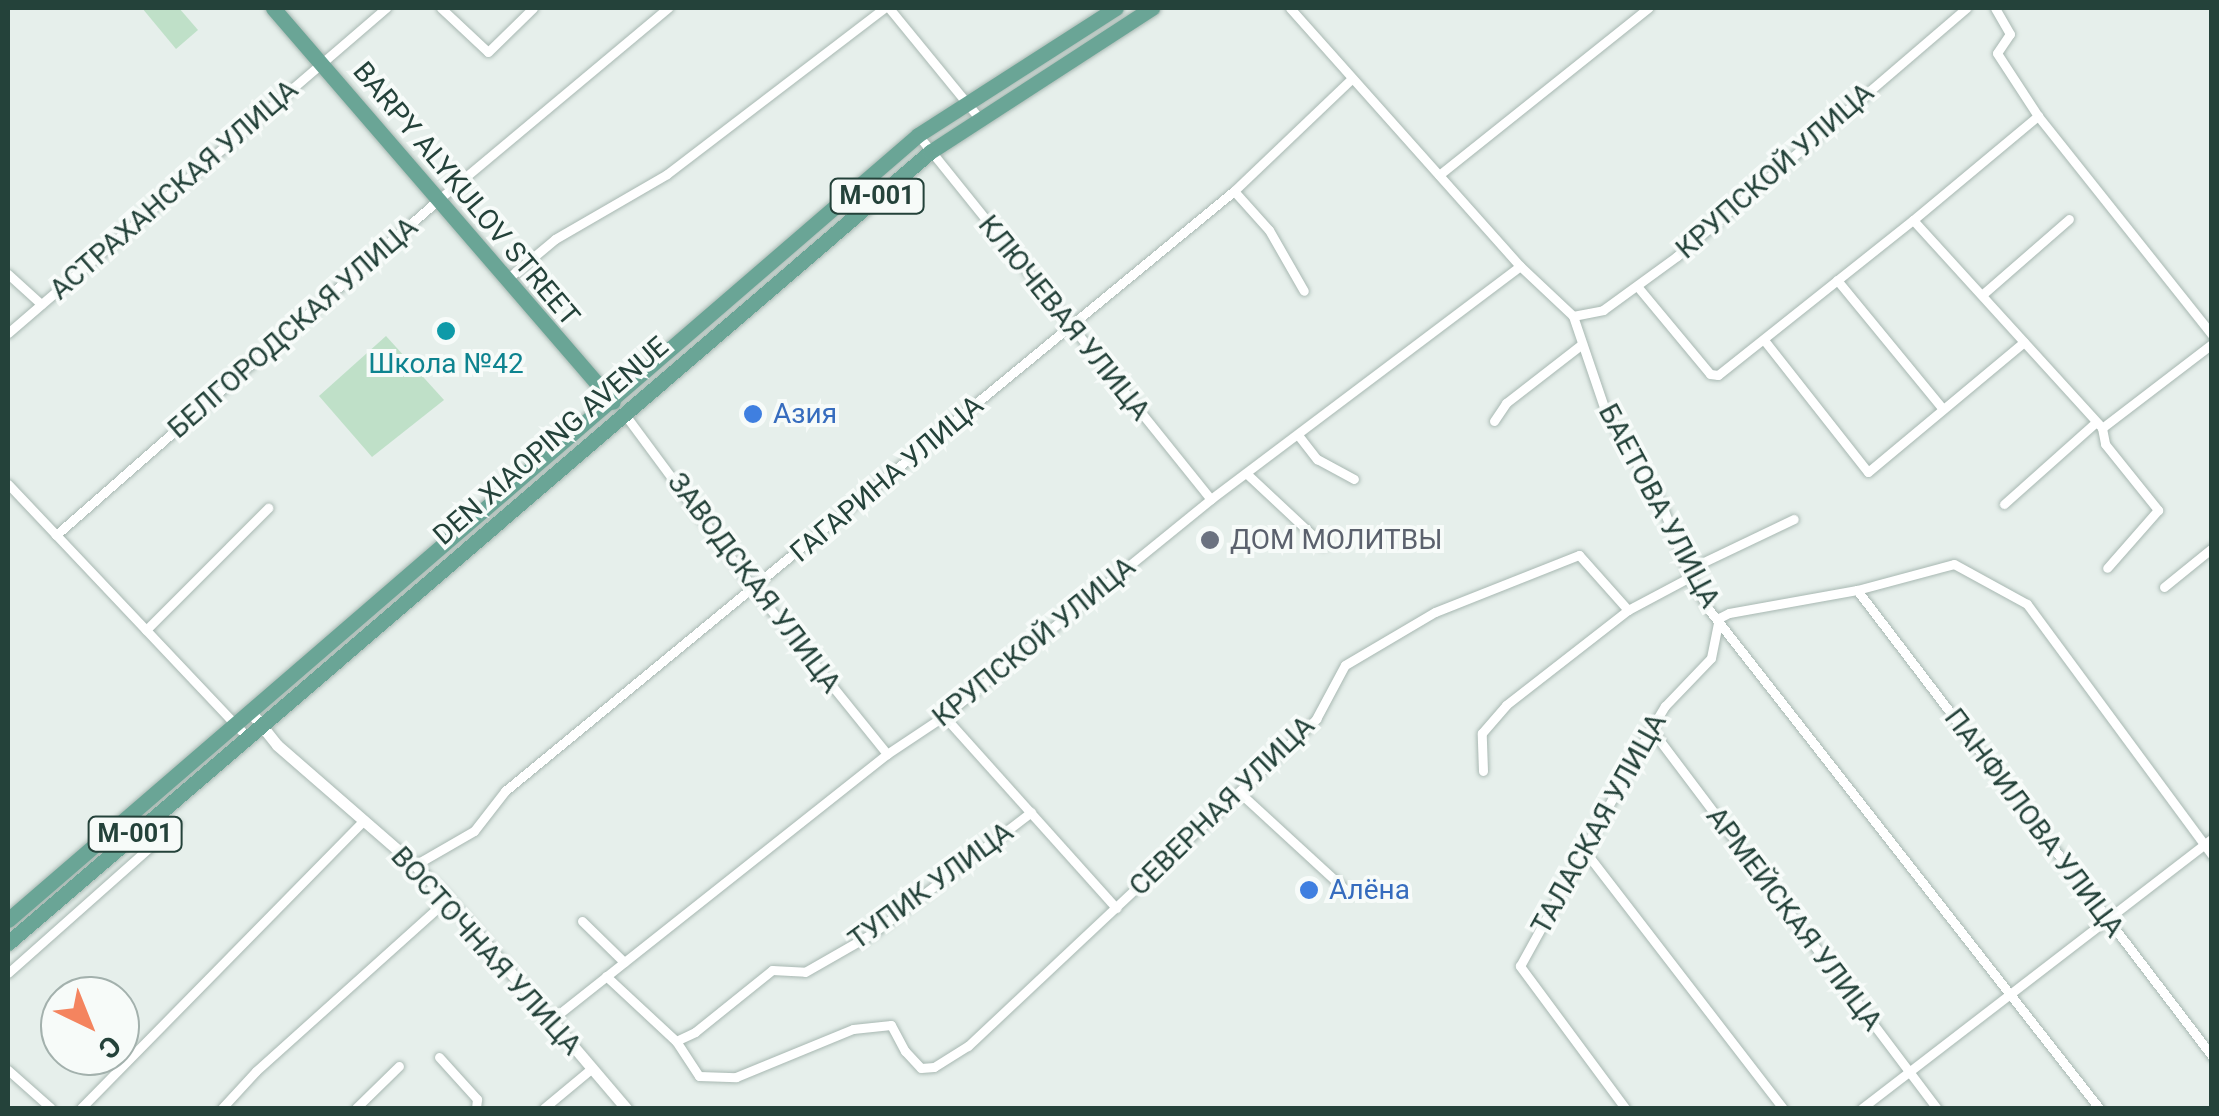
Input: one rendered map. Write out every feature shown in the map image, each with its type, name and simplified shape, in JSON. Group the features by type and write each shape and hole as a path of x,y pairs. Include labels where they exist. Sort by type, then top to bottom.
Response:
{"main road":[{"name":"BARPY ALYKULOV STREET","path":"273,8 623,412"},
{"name":"DEN XIAOPING AVENUE","path":"8,920 608,398 918,136 1116,8"},
{"name":"DEN XIAOPING AVENUE","path":"8,944 930,152 1152,8"}],"street":[{"name":"АСТРАХАНСКАЯ УЛИЦА","path":"8,332 386,8"},
{"path":"441,8 488,52 533,8"},
{"name":"БЕЛГОРОДСКАЯ УЛИЦА","path":"56,535 438,200 668,8"},
{"path":"506,280 555,238 667,174 886,8 979,118"},
{"name":"БАЕТОВА УЛИЦА","path":"1290,8 1350,80 1520,266 1573,316 1605,410 1661,503 1690,572 1719,618 2099,1108"},
{"path":"1439,175 1648,8"},
{"name":"КРУПСКОЙ УЛИЦА","path":"1573,316 1603,310 1637,286 1966,8"},
{"path":"1995,8 2010,34 1997,53 2038,116 2212,335"},
{"name":"ГАГАРИНА УЛИЦА","path":"415,865 474,831 505,791 1234,191 1350,80"},
{"path":"1637,286 1710,374 1718,376 2038,116"},
{"name":"КЛЮЧЕВАЯ УЛИЦА","path":"918,136 1211,499"},
{"path":"1234,191 1270,230 1304,291"},
{"path":"1984,294 2068,219"},
{"path":"1913,220 1984,294 2098,425 2104,444 2158,510 2106,568"},
{"name":"КРУПСКОЙ УЛИЦА","path":"550,1021 887,754 944,716 1211,499 1520,266"},
{"path":"8,274 41,304"},
{"path":"1838,280 1943,409"},
{"path":"1764,340 1868,472 2024,342"},
{"path":"1494,421 1506,403 1582,344"},
{"path":"2004,504 2098,425 2212,344"},
{"name":"ЗАВОДСКАЯ УЛИЦА","path":"623,412 754,589 887,754"},
{"path":"1298,435 1317,460 1354,479"},
{"path":"1247,474 1324,544"},
{"path":"8,484 247,737"},
{"path":"146,630 268,508"},
{"path":"1483,771 1482,733 1506,704 1628,610 1690,572 1794,520"},
{"path":"2164,588 2212,548"},
{"name":"СЕВЕРНАЯ УЛИЦА","path":"676,1041 699,1076 736,1076 852,1029 891,1025 921,1068 934,1067 968,1046 1316,719 1345,666 1434,612 1579,555 1628,610"},
{"path":"1719,618 1857,590 1954,564 2027,604 2207,842 2212,855"},
{"name":"ПАНФИЛОВА УЛИЦА","path":"1857,590 2212,1056"},
{"name":"ТАЛАСКАЯ УЛИЦА","path":"1625,1108 1520,966 1665,706 1711,658 1719,618"},
{"name":"ВОСТОЧНАЯ УЛИЦА","path":"250,710 277,745 415,865 448,899 626,1108"},
{"path":"944,716 1116,908"},
{"name":"АРМЕЙСКАЯ УЛИЦА","path":"1651,729 1937,1108"},
{"path":"1240,792 1350,893"},
{"name":"ТУПИК УЛИЦА","path":"676,1041 695,1032 772,970 805,972 874,933 1031,812"},
{"path":"81,1108 364,820"},
{"path":"8,973 176,824"},
{"path":"1862,1108 2207,842"},
{"path":"1584,850 1783,1108"},
{"path":"222,1108 256,1071 448,899"},
{"path":"582,921 624,962"},
{"path":"606,976 676,1041"},
{"path":"439,1058 477,1098 476,1108"},
{"path":"356,1108 399,1066"},
{"path":"544,1108 591,1069"},
{"path":"8,1070 51,1108"}],"green space":[{"path":"142,8 179,8 198,30 176,49"},
{"path":"386,336 444,400 372,457 319,396"}],"place":[{"name":"Школа №42","path":"446,331"},
{"name":"Азия","path":"753,414"},
{"name":"ДОМ МОЛИТВЫ","path":"1210,540"},
{"name":"Алёна","path":"1309,890"}]}
